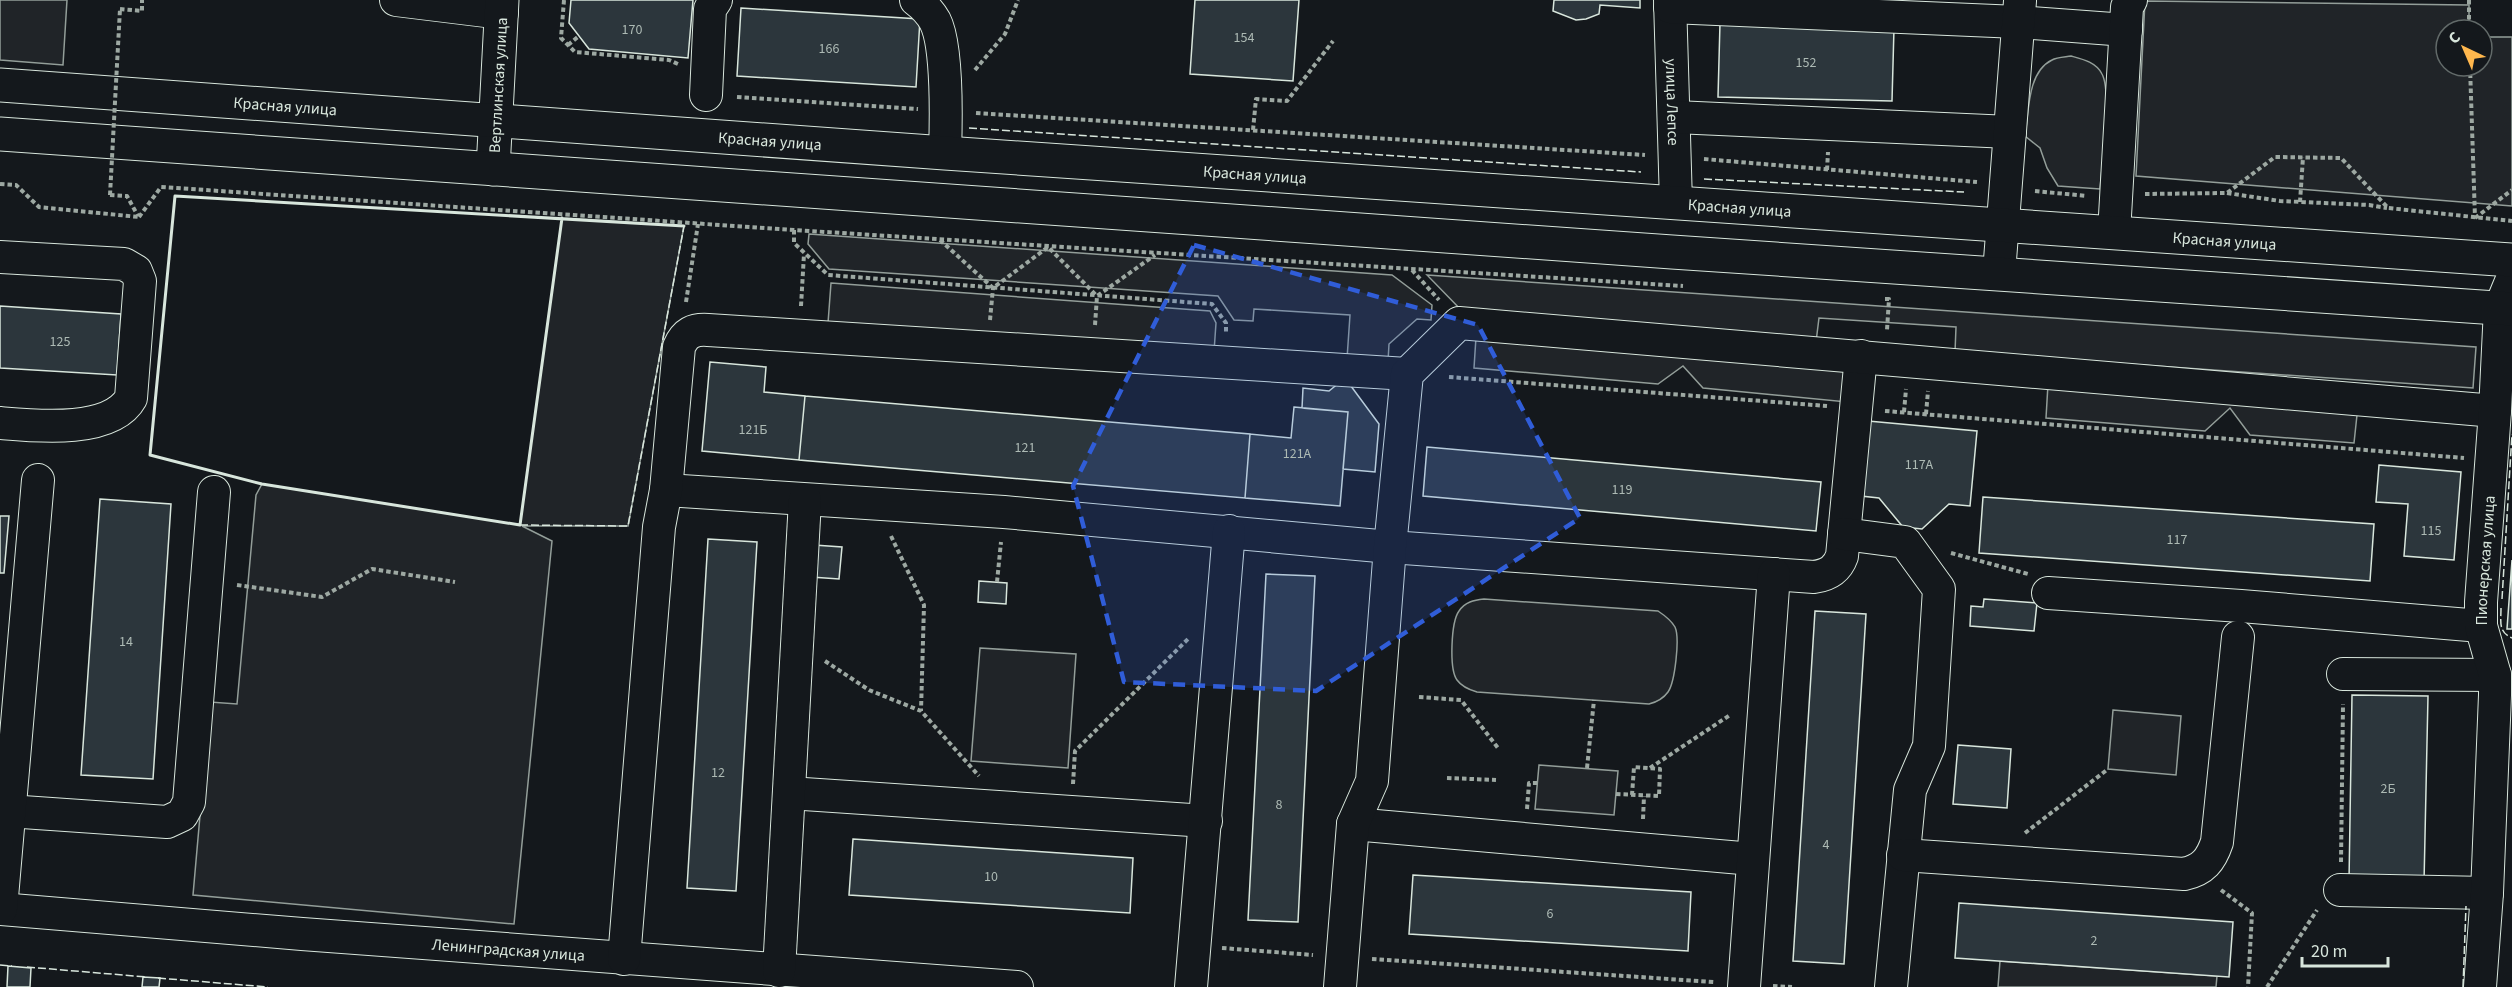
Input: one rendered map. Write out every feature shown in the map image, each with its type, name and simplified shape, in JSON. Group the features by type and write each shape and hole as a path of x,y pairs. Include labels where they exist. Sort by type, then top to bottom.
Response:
{"main road":[{"name":"Вертлинская улица","path":"493,169 502,7"},
{"name":"Красная улица","path":"0,85 945,153 2512,260"},
{"path":"0,134 1999,273 2508,299"}],"street":[{"path":"396,0 502,7"},
{"path":"706,95 710,9 716,0"},
{"path":"916,0 925,7 936,22 940,40 947,111 945,153"},
{"path":"1670,4 2128,15 2114,233"},
{"name":"улица Лепсе","path":"1670,4 1676,203"},
{"path":"1999,273 2019,11"},
{"path":"1675,117 2010,132"},
{"path":"0,257 124,264 136,271 140,281 131,398 128,404 96,422 43,426 0,423"},
{"name":"Пионерская улица","path":"2480,987 2487,893 2494,675 2481,626 2495,411 2508,299"},
{"path":"1341,972 1353,824 1372,781 1390,547 1407,374 1459,323 2495,411"},
{"path":"624,959 660,527 666,490 679,347 690,332 699,329 1407,374"},
{"path":"666,490 1004,512 1390,547 1814,577 1824,575 1839,564 1844,534 1861,356"},
{"path":"0,909 38,480"},
{"path":"8,811 167,822 182,815 189,802 214,492"},
{"path":"779,971 805,500"},
{"path":"1191,987 1229,531"},
{"path":"1844,534 1905,542 1939,590 1929,746 1910,789 1891,987"},
{"path":"1744,986 1774,574"},
{"path":"2048,593 2481,626"},
{"path":"1903,855 2184,874 2196,872 2212,855 2217,842 2238,637"},
{"path":"2343,674 2494,675"},
{"path":"789,793 1206,821"},
{"path":"1353,824 1753,860"},
{"path":"2340,890 2487,893"},
{"name":"Ленинградская улица","path":"0,909 624,959 743,977 779,971 1017,987"}],"path":[{"path":"139,217 128,196 110,195 120,9 142,10 142,0"},
{"path":"564,0 561,38 575,52 669,60 691,72 706,95 1676,157 2005,185 2044,192 2101,197 2227,193 2300,202 2369,205 2512,221"},
{"path":"947,111 976,67 1005,33 1018,0"},
{"path":"2469,0 2469,18"},
{"path":"568,46 579,36"},
{"path":"1253,130 1256,99 1287,101 1333,41"},
{"path":"2470,78 2475,218"},
{"path":"2227,193 2275,157 2341,158 2388,208"},
{"path":"2300,202 2303,157"},
{"path":"0,184 16,185 39,207 139,217"},
{"path":"139,217 161,187 1048,247 1686,287"},
{"path":"2475,218 2512,190"},
{"path":"679,347 698,224"},
{"path":"794,230 794,243 828,275 1212,304 1226,323"},
{"path":"939,239 993,288"},
{"path":"993,288 1048,247"},
{"path":"1048,247 1097,296"},
{"path":"801,304 804,253"},
{"path":"1097,296 1157,254"},
{"path":"1411,269 1459,323"},
{"path":"1877,299 1889,299"},
{"path":"1407,374 2491,460"},
{"path":"853,501 894,538 924,605 921,711"},
{"path":"997,582 1004,512"},
{"path":"1905,542 2026,572 2048,593"},
{"path":"206,580 322,597 372,569 455,582"},
{"path":"1070,812 1075,751 1222,606"},
{"path":"798,643 869,690 921,711 1008,808"},
{"path":"2267,987 2313,914 2340,890 2343,674"},
{"path":"1419,696 1461,700 1498,748"},
{"path":"1587,768 1594,700"},
{"path":"1649,768 1730,715"},
{"path":"1616,794 1632,795 1659,796 1660,769 1634,767 1632,795"},
{"path":"1988,861 2108,769"},
{"path":"1447,778 1496,780"},
{"path":"2196,872 2253,913 2248,987"},
{"path":"1194,946 1341,972 1792,987"}],"highlighted area":[{"path":"1194,245 1478,325 1580,518 1316,691 1124,682 1073,486"}],"shaded area":[{"path":"0,0 67,0 63,65 0,60"},
{"path":"2145,1 2469,5 2469,18 2434,18 2434,78 2494,78 2494,37 2512,37 2512,206 2136,176"},
{"path":"2071,56 2096,67 2105,83 2106,129 2100,189 2058,186 2047,168 2040,148 2025,136 2031,94 2038,74 2052,60"},
{"path":"562,218 684,226 628,526 522,526 552,541 514,924 193,895 210,702 237,704 256,495 262,484 520,525"},
{"path":"809,234 1392,275 1432,305 1431,320 1417,319 1389,344 1388,362 1347,359 1350,315 1254,309 1253,321 1234,320 1218,296 829,269 808,244"},
{"path":"1427,275 2476,347 2473,388 1955,352 1956,327 1819,318 1816,342 1466,315"},
{"path":"831,283 1210,311 1216,323 1214,352 828,323"},
{"path":"1476,337 1850,371 1847,402 1703,388 1683,366 1658,384 1474,368"},
{"path":"2048,384 2357,415 2354,443 2250,435 2230,408 2205,431 2046,418"},
{"path":"1484,599 1658,611 1675,627 1677,650 1671,687 1664,697 1649,704 1477,692 1466,688 1461,685 1454,674 1452,646 1454,625 1464,605"},
{"path":"980,648 1076,654 1068,768 971,761"},
{"path":"2113,710 2181,716 2176,775 2108,769"},
{"path":"1539,765 1618,771 1614,815 1535,809"},
{"path":"2000,961 2217,976 2216,987 1998,987"}],"building":[{"path":"571,0 693,0 688,58 589,49 569,23"},
{"path":"1195,0 1299,0 1293,81 1190,74"},
{"path":"1554,0 1640,0 1640,8 1600,5 1599,14 1576,20 1553,11"},
{"path":"741,8 920,19 916,87 737,76"},
{"path":"1720,23 1894,28 1892,101 1718,97"},
{"path":"1720,23 1894,28 1892,101 1718,97"},
{"path":"0,306 121,314 117,375 0,368"},
{"path":"710,362 766,367 764,392 805,396 799,460 702,451"},
{"path":"1345,378 1379,424 1375,472 1343,469 1348,412 1302,408 1303,388 1329,391"},
{"path":"805,396 1250,434 1245,498 799,460"},
{"path":"1294,407 1348,412 1340,506 1245,498 1250,434 1291,438"},
{"path":"1868,421 1977,431 1970,506 1949,504 1922,529 1903,527 1879,498 1861,496"},
{"path":"1427,447 1821,482 1816,531 1423,496"},
{"path":"2379,465 2461,472 2454,560 2404,556 2408,504 2376,502"},
{"path":"1983,497 2374,524 2370,581 1979,553"},
{"path":"100,499 171,504 153,779 81,775"},
{"path":"0,516 9,516 4,573 0,573"},
{"path":"708,539 757,542 736,891 687,888"},
{"path":"814,545 842,547 839,579 811,577"},
{"path":"2512,560 2512,629 2507,629"},
{"path":"1266,574 1315,576 1298,922 1248,920"},
{"path":"979,581 1007,583 1006,604 978,602"},
{"path":"1984,599 2037,603 2034,631 1970,626 1971,606 1983,607"},
{"path":"1815,611 1866,614 1844,964 1793,961"},
{"path":"2352,695 2428,696 2424,883 2349,881"},
{"path":"1958,745 2011,749 2007,808 1953,804"},
{"path":"853,839 1133,858 1130,913 849,895"},
{"path":"1413,875 1691,892 1688,951 1409,934"},
{"path":"1959,903 2233,922 2229,977 1955,958"},
{"path":"8,966 31,968 30,987 7,987"},
{"path":"143,977 160,978 159,987 142,987"}],"fence":[{"path":"969,128 1641,172"},
{"path":"1704,179 1964,192"},
{"path":"520,525 628,526 684,226"},
{"path":"2502,599 2512,434"},
{"path":"2501,608 2502,630 2512,638"},
{"path":"2463,987 2466,906"},
{"path":"0,965 12,966"},
{"path":"27,967 147,977"},
{"path":"158,978 268,987"}],"wall":[{"path":"562,218 520,525 262,484 150,455 175,196 684,226"}]}
